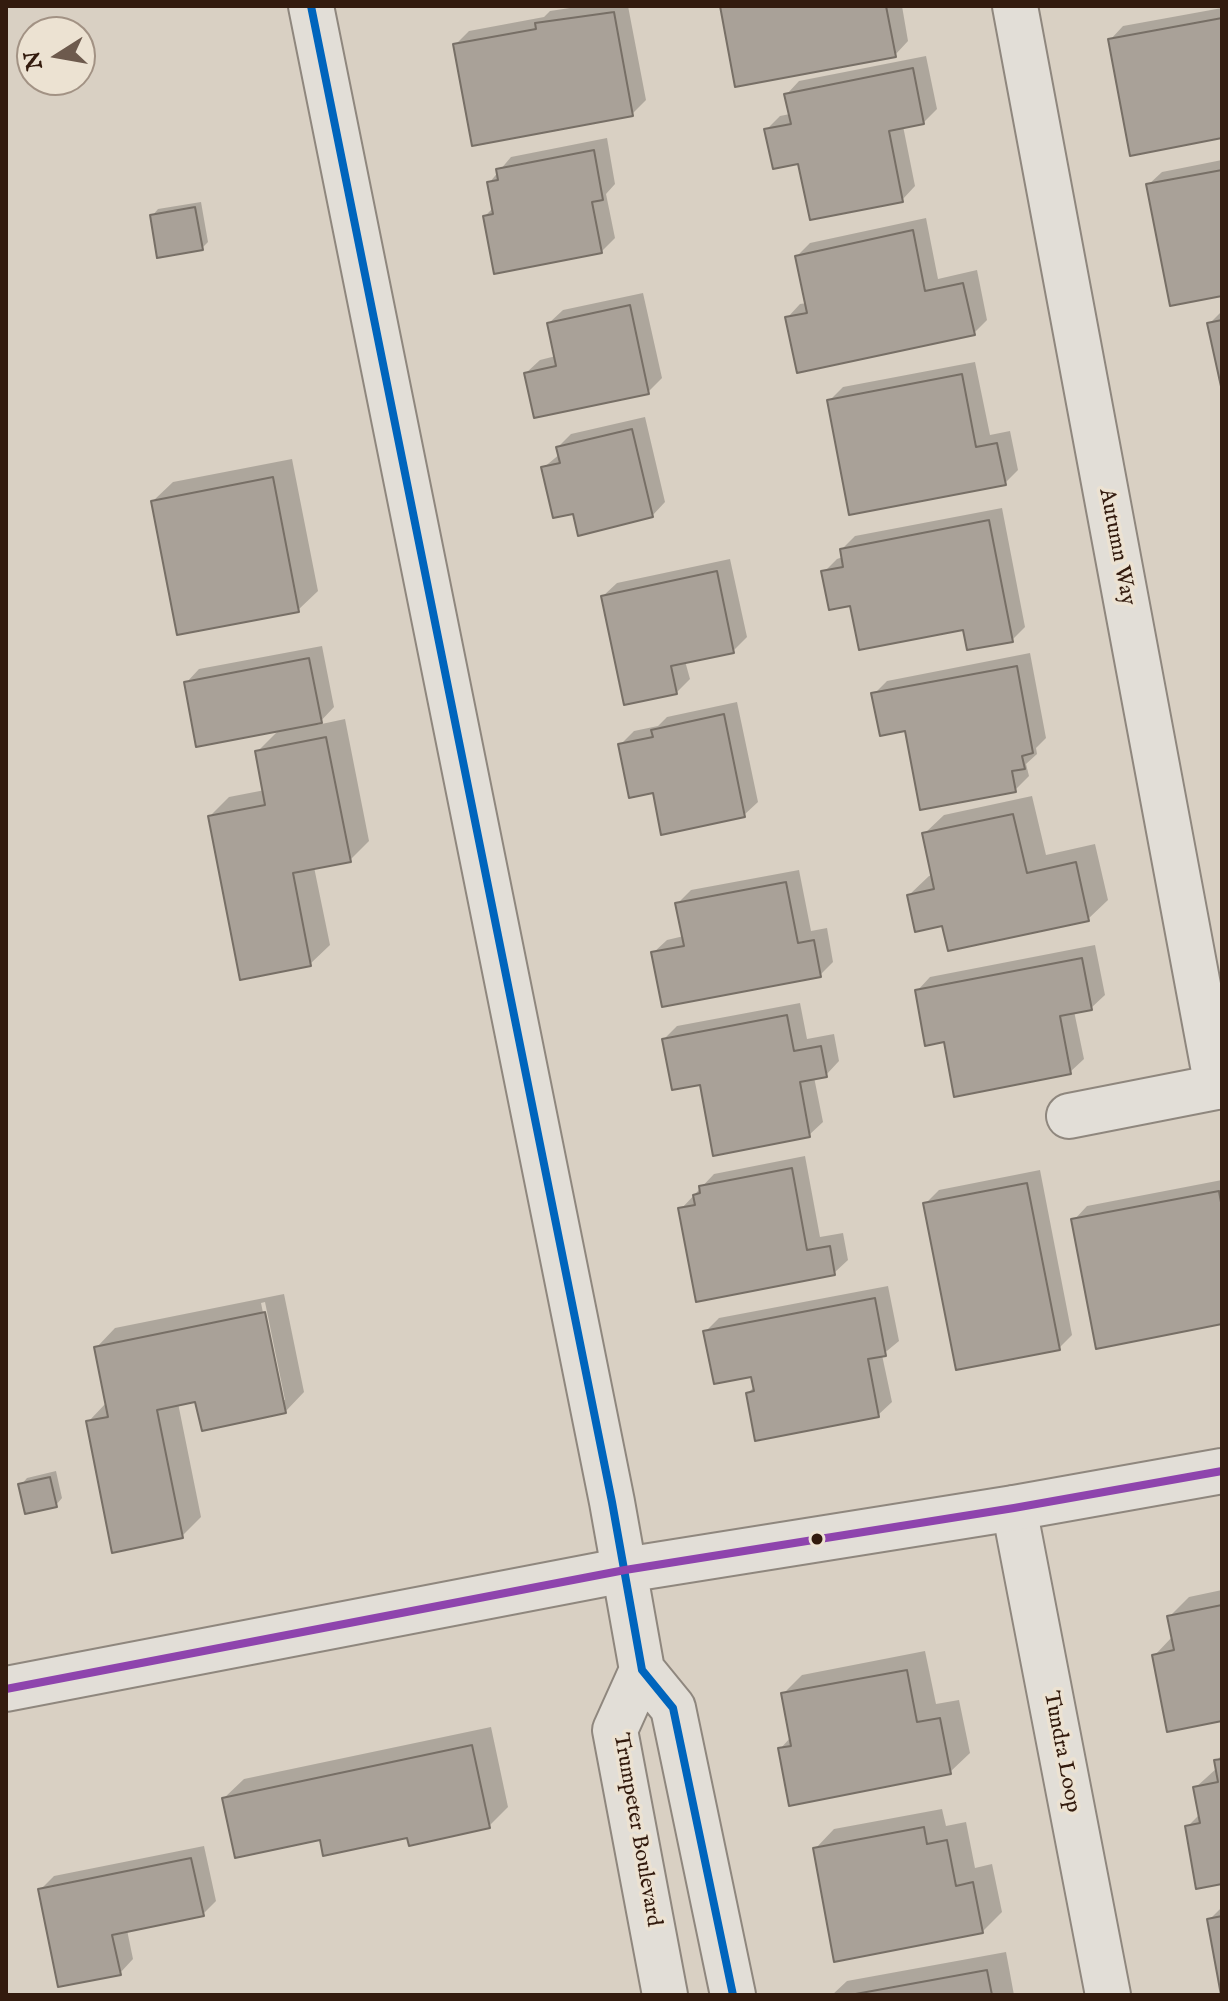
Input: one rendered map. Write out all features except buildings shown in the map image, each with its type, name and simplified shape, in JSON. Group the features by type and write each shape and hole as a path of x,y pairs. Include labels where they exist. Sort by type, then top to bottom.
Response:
{"street":[{"path":"311,6 625,1570 642,1670 673,1708 733,1995"},
{"name":"Autumn Way","path":"1015,6 1219,1087 1069,1116"},
{"path":"6,1689 625,1570 1014,1508 1222,1471"},
{"name":"Tundra Loop","path":"1014,1508 1108,1995"},
{"name":"Trumpeter Boulevard","path":"642,1670 615,1730 665,1995"}],"transit line":[{"path":"311,6 612,1502 642,1670 673,1708 733,1995"},
{"path":"6,1689 625,1570 1014,1508 1222,1471"}]}
